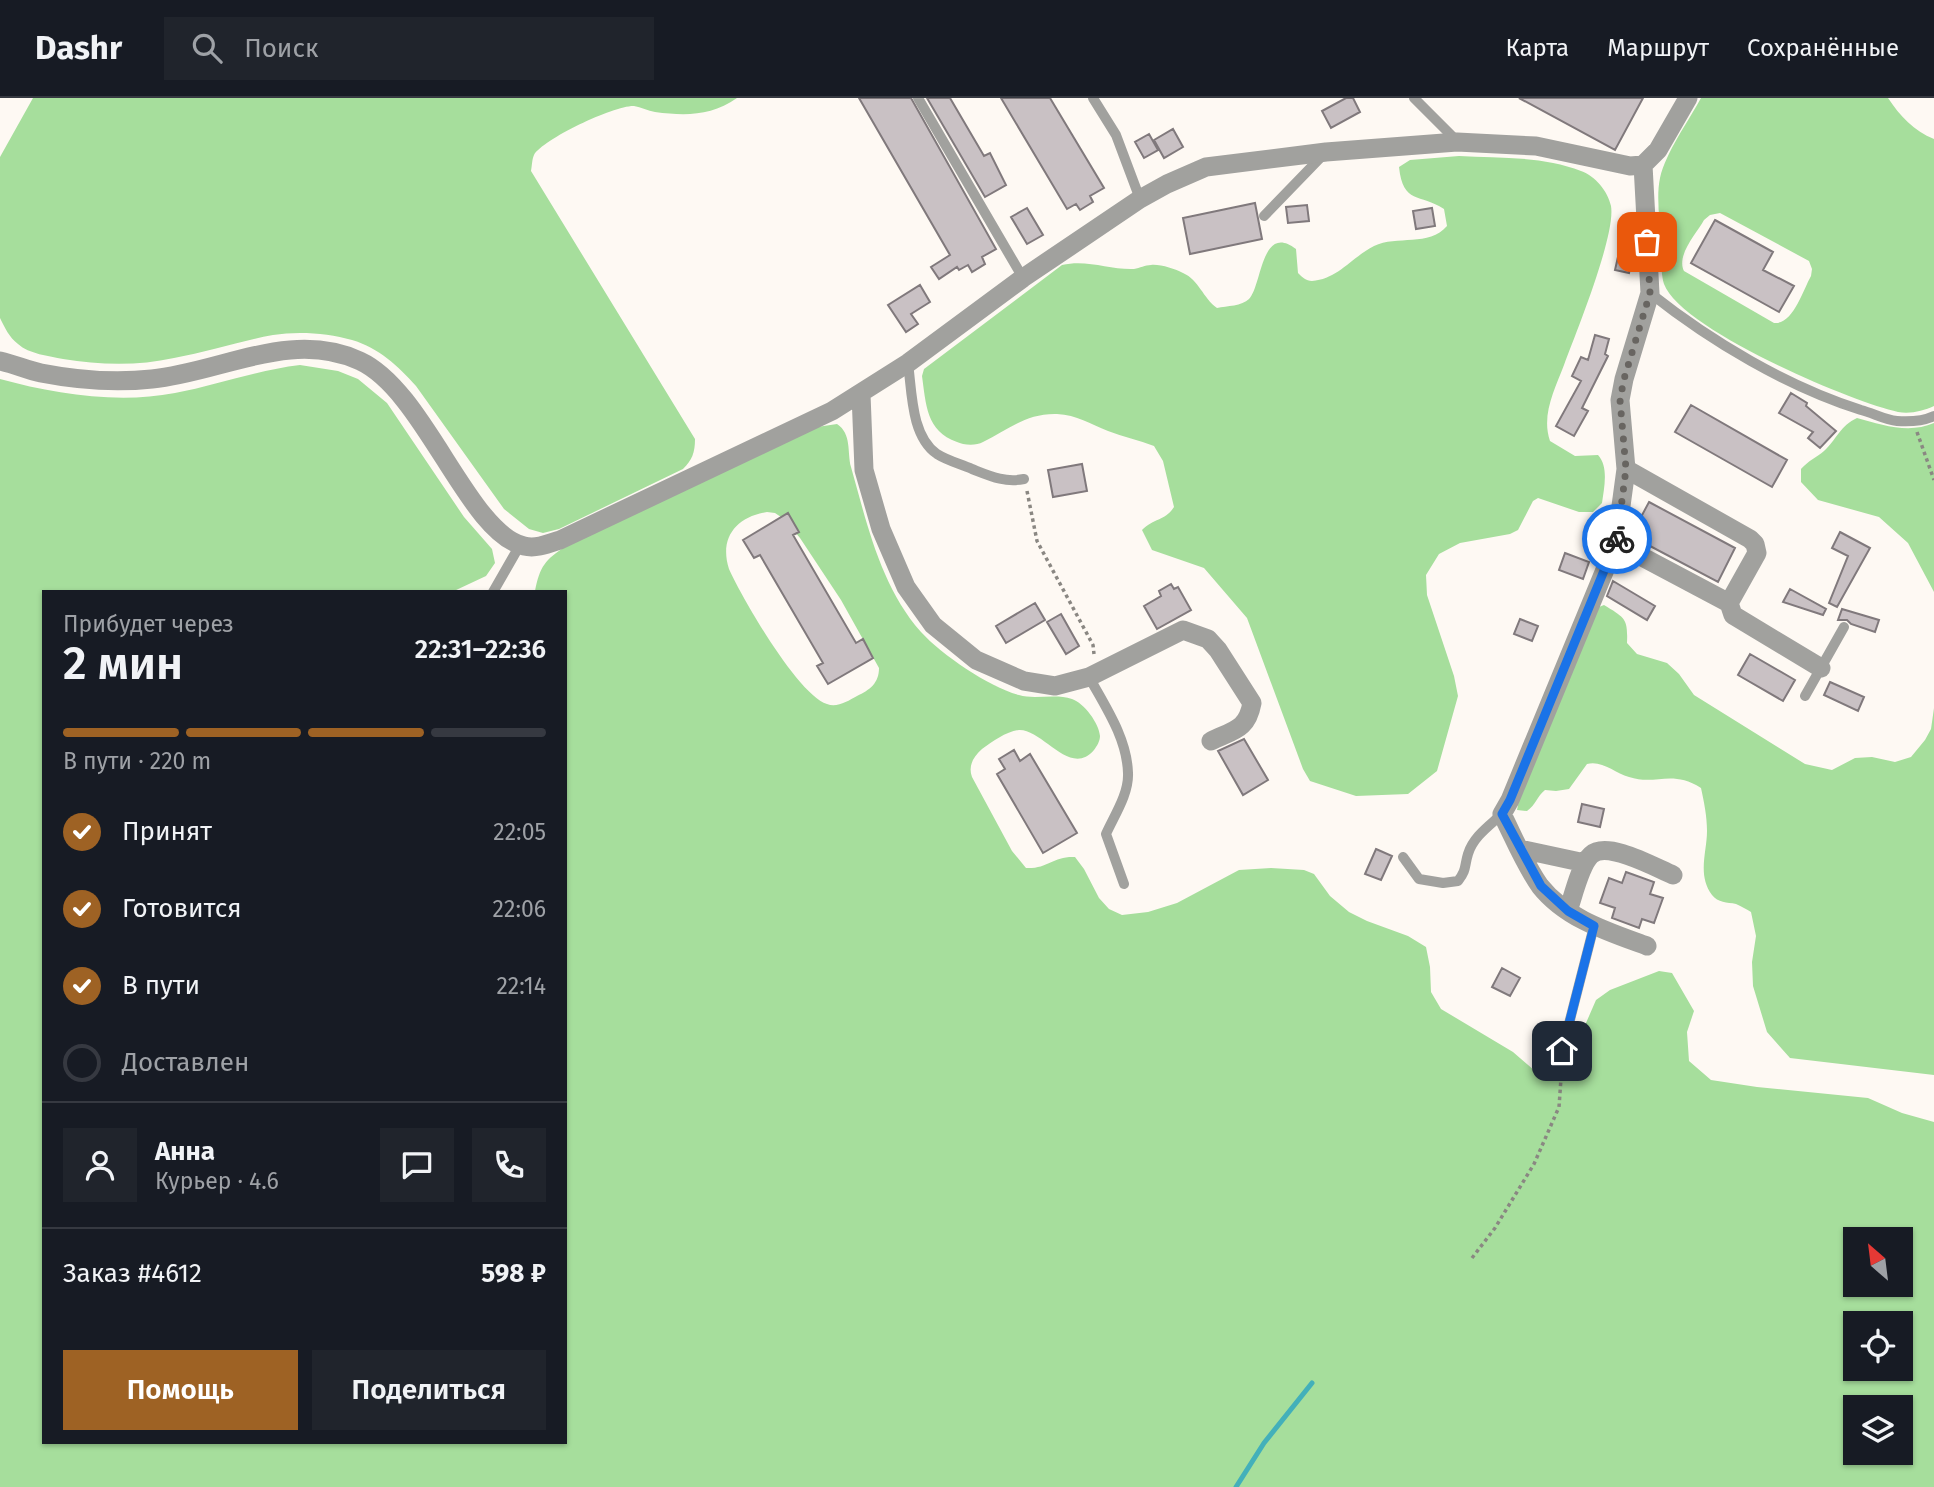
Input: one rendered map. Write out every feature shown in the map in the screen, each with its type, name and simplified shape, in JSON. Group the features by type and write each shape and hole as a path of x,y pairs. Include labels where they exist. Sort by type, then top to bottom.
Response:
{"street":[{"path":"0,361 40,373 79,379 113,380 171,377 282,350 302,348 343,355 376,370 400,392 480,511 499,531 520,545 538,547 560,541 832,411 908,363 1023,278 1140,199 1206,167 1326,152 1457,142 1536,146 1630,166 1643,165 1658,150 1688,98"},
{"path":"1643,165 1650,293 1620,400 1626,469 1616,543 1502,814 1541,886 1568,911 1594,926 1647,946"},
{"path":"861,394 864,470 881,529 906,587 933,625 976,660 1024,681 1055,686 1089,677 1183,630 1209,639 1252,703 1250,718 1246,723 1211,741"},
{"path":"1626,469 1755,544 1757,553 1729,603"},
{"path":"1616,543 1729,603 1733,615 1737,618 1821,668"},
{"path":"1520,849 1585,863"},
{"path":"1568,911 1585,863 1599,850 1611,849 1673,875"}],"lane":[{"path":"918,98 1023,278"},
{"path":"1093,98 1116,135 1140,199"},
{"path":"1414,98 1457,142"},
{"path":"1264,216 1326,152"},
{"path":"1650,293 1677,315 1766,369 1840,403 1896,421 1923,420 1934,416"},
{"path":"908,363 918,425 925,442 937,454 996,478 1014,481 1024,479"},
{"path":"494,590 520,545"},
{"path":"1805,696 1844,627"},
{"path":"1089,677 1119,733 1128,773 1122,798 1106,834 1124,884"},
{"path":"1403,857 1419,880 1443,883 1458,881 1467,869 1467,855 1475,839 1502,814"},
{"path":"1562,1051 1594,926"}],"path":[{"path":"1913,420 1934,480"},
{"path":"1024,479 1038,541 1093,645 1095,659 1089,677"},
{"path":"1472,1258 1495,1228 1534,1164 1559,1107 1563,1082 1562,1051"}],"green space":[{"path":"33,98 737,98 718,108 698,113 655,112 634,106 612,111 565,132 540,148 533,157 531,171 695,439 691,459 683,469 559,529 543,533 529,529 504,509 416,386 387,358 362,343 323,334 283,334 160,361 119,364 63,359 28,350 15,341 0,318 0,157"},
{"path":"1701,98 1888,98 1908,122 1934,139 1934,406 1917,412 1898,412 1844,394 1733,342 1701,322 1677,302 1663,279 1659,185 1667,158","holes":["1720,213 1809,261 1811,276 1797,306 1787,318 1774,323 1684,271 1682,265 1688,244 1704,220 1710,215"]},
{"path":"1459,156 1520,159 1566,166 1591,176 1609,200 1611,220 1601,261 1553,393 1547,422 1550,441 1575,456 1598,455 1604,465 1602,503 1593,512 1579,512 1538,498 1533,501 1518,530 1510,534 1460,543 1439,554 1426,575 1427,595 1458,696 1437,771 1408,794 1356,796 1310,781 1303,769 1247,618 1204,568 1152,550 1142,530 1167,515 1174,507 1163,461 1154,446 1077,418 1057,414 1027,419 980,443 960,443 947,437 933,424 922,376 924,369 1062,265 1080,263 1125,269 1151,265 1167,267 1188,276 1217,308 1249,299 1264,259 1276,244 1284,243 1296,249 1298,273 1306,280 1312,281 1330,276 1374,246 1431,236 1447,226 1444,209 1409,193 1404,187 1399,167 1410,160"},
{"path":"300,365 338,371 358,379 387,403 464,517 492,549 495,563 486,576 456,590 42,590 42,1444 567,1444 567,590 535,590 537,582 544,564 566,546 817,427 837,424 847,438 851,467 885,575 907,614 921,632 953,660 980,678 1025,696 1059,697 1077,701 1097,725 1099,742 1085,757 1076,759 1066,756 1028,732 1019,730 990,743 972,762 972,777 1012,851 1026,868 1075,857 1099,898 1109,909 1122,915 1148,912 1177,903 1239,870 1304,870 1314,874 1330,896 1349,912 1408,936 1426,947 1431,992 1441,1009 1513,1052 1542,1077 1562,1078 1575,1071 1586,1023 1596,1000 1610,990 1659,971 1672,973 1694,1011 1687,1032 1689,1061 1711,1080 1868,1098 1902,1113 1934,1122 1934,1487 0,1487 0,379 65,393 131,398 206,386","holes":["775,513 784,519 800,538 841,600 879,668 873,685 846,702 827,704 801,683 758,622 729,569 726,548 733,531 739,524 756,515"]},
{"path":"1857,418 1905,428 1934,423 1934,592 1908,543 1879,517 1818,500 1801,482 1801,469 1824,451 1851,421"},
{"path":"1604,605 1624,620 1627,643 1637,654 1667,663 1694,695 1805,764 1832,770 1855,758 1872,757 1895,762 1911,757 1931,729 1934,708 1934,1075 1790,1058 1767,1032 1753,986 1752,962 1756,936 1751,912 1736,904 1717,900 1705,880 1707,825 1701,788 1681,780 1639,779 1593,763 1587,764 1569,789 1545,790 1527,811 1517,810 1520,795 1599,607"}],"building":[{"path":"859,98 911,98 996,249 982,257 985,264 972,272 968,265 959,270 957,267 939,279 931,267 950,255"},
{"path":"927,98 950,98 984,156 990,153 1006,185 985,197"},
{"path":"1001,98 1050,98 1104,188 1090,196 1093,202 1080,210 1076,204 1067,209"},
{"path":"1346,98 1353,98 1360,112 1331,128 1322,111"},
{"path":"1519,98 1643,98 1615,150"},
{"path":"1173,129 1183,147 1164,158 1154,140"},
{"path":"1149,134 1158,150 1144,158 1135,142"},
{"path":"1255,203 1262,239 1190,254 1183,218"},
{"path":"1307,205 1309,221 1288,223 1286,207"},
{"path":"1027,208 1043,235 1027,244 1011,217"},
{"path":"1432,208 1435,226 1416,229 1413,211"},
{"path":"1715,220 1773,252 1763,270 1794,286 1779,312 1691,263"},
{"path":"1620,248 1634,251 1629,273 1615,270"},
{"path":"920,285 930,302 911,314 918,324 906,332 888,305"},
{"path":"1595,335 1609,339 1605,354 1608,356 1582,408 1588,411 1574,436 1556,426 1581,381 1572,376 1581,357 1588,360"},
{"path":"1791,393 1807,403 1806,406 1836,431 1820,448 1808,438 1813,432 1779,413"},
{"path":"1691,405 1787,460 1772,487 1675,432"},
{"path":"1082,464 1087,491 1053,497 1048,470"},
{"path":"1649,502 1735,548 1718,582 1631,536"},
{"path":"788,513 799,532 793,535 856,643 863,639 873,658 828,684 817,666 823,663 760,555 754,558 743,540"},
{"path":"1840,532 1870,548 1837,607 1829,603 1848,556 1832,548"},
{"path":"1565,553 1589,562 1583,579 1559,570"},
{"path":"1613,581 1655,606 1647,620 1607,596"},
{"path":"1171,584 1174,589 1178,587 1191,610 1157,629 1144,606 1161,596 1159,591"},
{"path":"1790,589 1826,609 1823,615 1783,602"},
{"path":"1035,603 1045,620 1006,643 996,626"},
{"path":"1842,609 1879,620 1875,632 1851,624 1847,620 1838,620"},
{"path":"1061,614 1079,646 1066,654 1047,622"},
{"path":"1520,619 1538,626 1532,641 1514,634"},
{"path":"1750,654 1795,680 1783,701 1738,675"},
{"path":"1830,682 1864,697 1858,711 1824,695"},
{"path":"1244,739 1268,780 1243,795 1218,751"},
{"path":"1014,750 1020,761 1030,754 1077,833 1043,853 997,774 1005,769 999,759"},
{"path":"1582,804 1604,809 1600,827 1578,822"},
{"path":"1376,849 1392,856 1381,880 1365,874"},
{"path":"1626,872 1654,882 1650,894 1663,898 1654,923 1642,919 1639,928 1612,918 1615,908 1600,903 1609,878 1622,883"},
{"path":"1502,968 1520,978 1510,996 1492,987"}],"waterway":[{"path":"1236,1487 1264,1443 1312,1383"}],"way so far":[{"path":"1617,539 1626,469 1620,400 1650,293 1647,242"}],"route":[{"path":"1562,1051 1594,926 1568,911 1541,886 1502,814 1617,539"}]}
